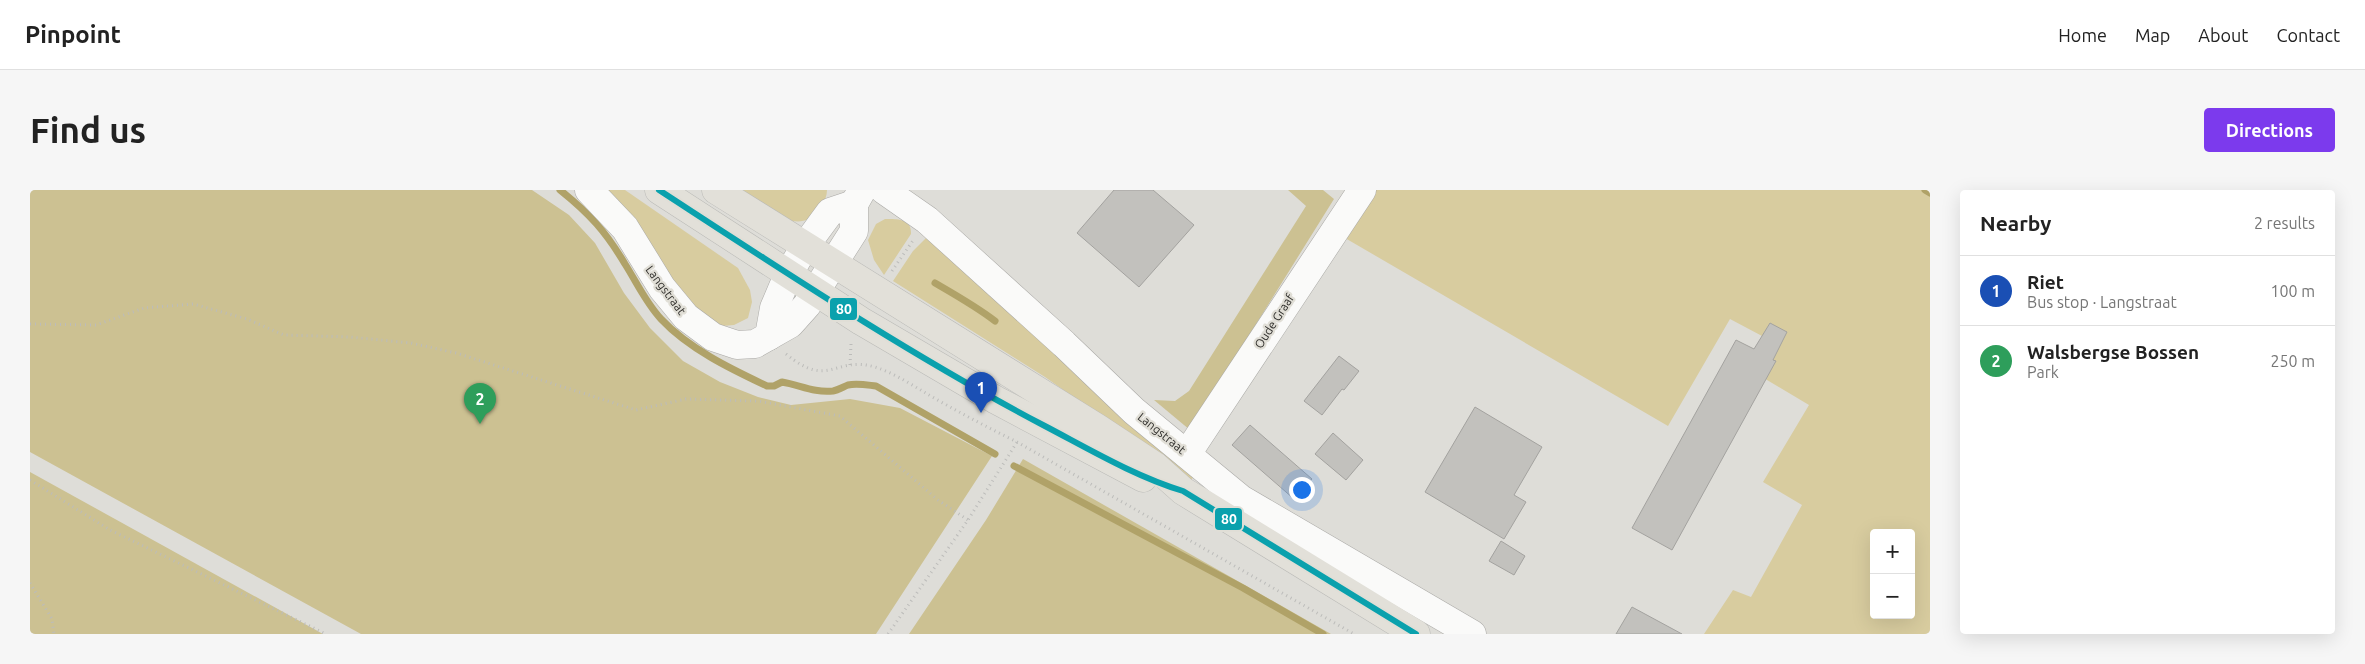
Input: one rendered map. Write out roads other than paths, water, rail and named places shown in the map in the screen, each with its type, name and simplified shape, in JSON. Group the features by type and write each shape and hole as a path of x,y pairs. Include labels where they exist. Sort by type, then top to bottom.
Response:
{"main road":[{"path":"659,190 788,275 996,400 1151,481 1183,491"},
{"path":"716,190 1107,434 1155,466 1183,491 1416,634"}],"street":[{"name":"Langstraat","path":"589,190 625,228 662,288 696,326 713,337 736,345 755,344 790,324 816,292 854,231 858,197"},
{"name":"Langstraat","path":"884,190 928,220 1064,344 1134,411 1241,499 1472,634"},
{"name":"Oude Graaf","path":"1188,454 1362,190"},
{"name":"Langstraat","path":"769,336 774,308 788,275 805,246 830,212 858,197"}],"waterway":[{"path":"560,190 580,207 604,233 646,300 661,319 697,349 739,373 767,386 774,386 782,382 813,390 826,391 835,391 851,384 876,386 995,454"},
{"path":"1925,190 1930,193"},
{"path":"935,283 995,321"},
{"path":"1014,466 1243,588 1323,634"}],"place":[{"name":"Riet","path":"981,413"},
{"name":"Walsbergse Bossen","path":"480,424"}]}
